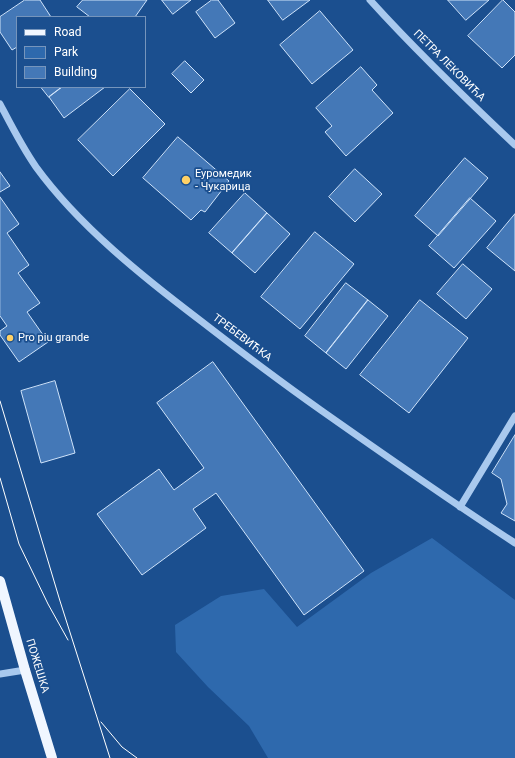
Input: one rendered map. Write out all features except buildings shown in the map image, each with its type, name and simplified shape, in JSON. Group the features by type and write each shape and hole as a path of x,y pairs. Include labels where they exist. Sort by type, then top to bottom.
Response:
{"main road":[{"name":"ПОЖЕШКА","path":"0,581 52,758"}],"street":[{"name":"ПЕТРА ЛЕКОВИЋА","path":"370,0 404,38 454,88 515,145"},
{"name":"ТРЕБЕВИЋКА","path":"0,104 26,153 56,192 101,238 148,281 276,379 460,507 515,543"},
{"path":"460,507 515,416"},
{"path":"0,674 25,670"}],"green space":[{"path":"432,538 515,600 515,758 268,758 249,726 208,687 176,652 175,625 221,596 264,589 297,627 371,573"}],"tram line":[{"path":"0,401 60,601 110,758"},
{"path":"0,478 19,544 48,604 68,640"},
{"path":"101,722 122,747 137,758"}],"place":[{"name":"Еуромедик - Чукарица","path":"186,180"},
{"name":"Pro piu grande","path":"10,338"}]}
